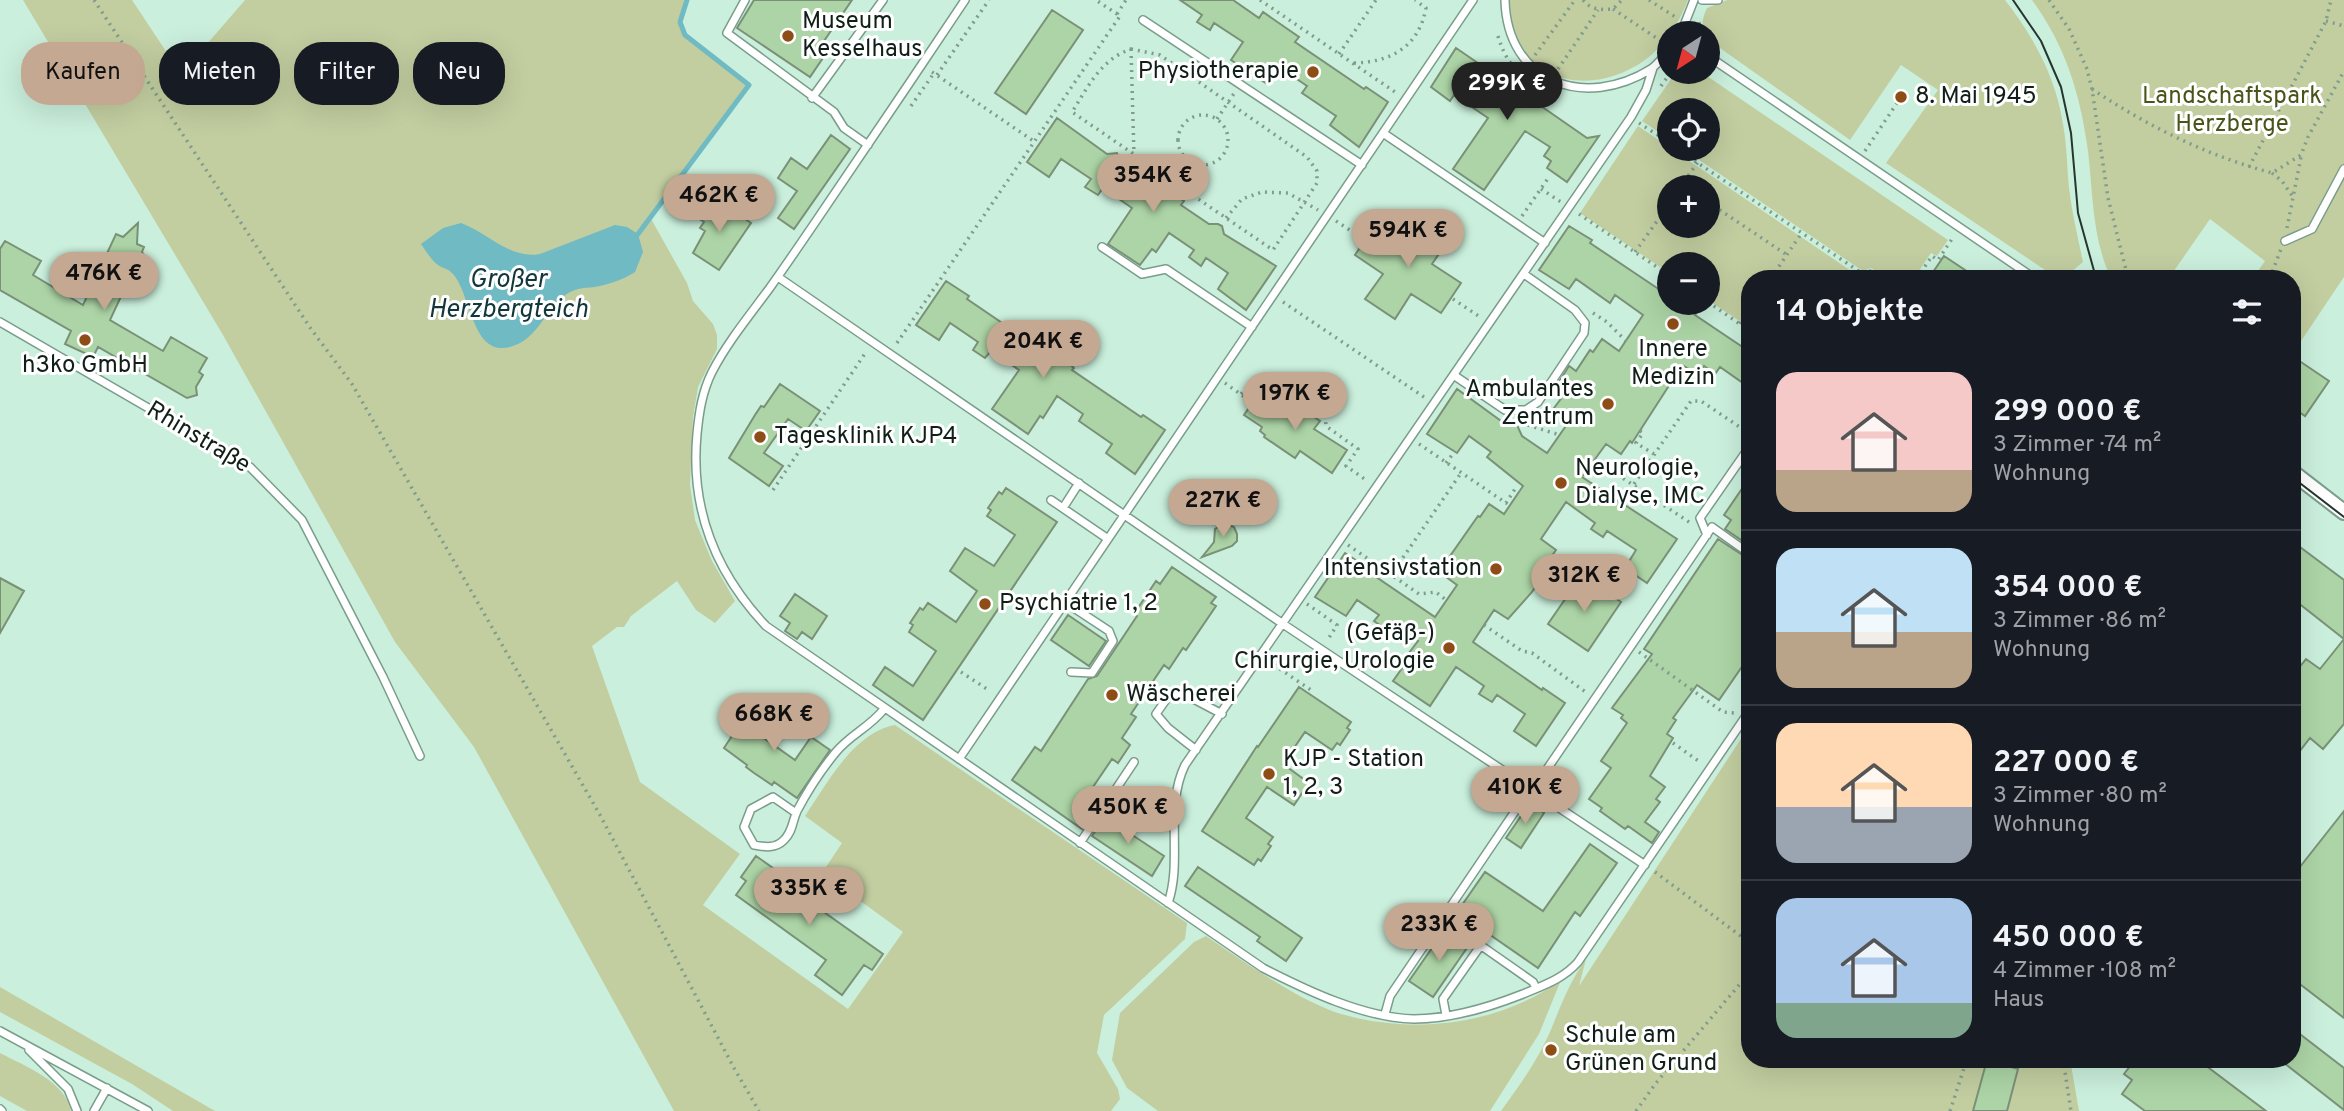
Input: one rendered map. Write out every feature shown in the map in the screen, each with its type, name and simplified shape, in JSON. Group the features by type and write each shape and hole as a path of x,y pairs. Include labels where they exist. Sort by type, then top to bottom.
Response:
{"street":[{"path":"2301,479 2344,512"}],"lane":[{"path":"746,0 727,33 834,112 845,128 868,145"},
{"path":"813,98 883,0"},
{"path":"965,0 778,277 738,330 712,372 705,390 699,414 695,457 696,485 702,516 722,566 734,587 744,603 766,626 1272,973 1340,1003 1414,1019 1487,1006 1568,974 1741,724"},
{"path":"959,760 1473,0"},
{"path":"1504,0 1511,40 1528,65 1550,81 1572,87 1595,88 1634,77 1653,68"},
{"path":"1687,21 1694,0"},
{"path":"1702,0 1718,0"},
{"path":"1143,20 1362,165"},
{"path":"1168,903 1172,892 1174,824 1179,778 1630,117 1646,90 1657,63"},
{"path":"1720,63 2022,270"},
{"path":"1383,133 1545,243"},
{"path":"2285,241 2312,229 2344,169"},
{"path":"1102,247 1142,274 1166,269 1252,327"},
{"path":"1455,376 1506,410 1526,410 1538,402 1584,333 1586,323 1575,310 1524,275"},
{"path":"778,277 1283,624 1645,865"},
{"name":"Rhinstraße","path":"0,322 250,467 281,497 302,520 308,531 420,756"},
{"path":"1707,535 1700,518 1741,459"},
{"path":"1063,508 1079,484"},
{"path":"1051,500 1108,539"},
{"path":"1385,1014 1390,996 1712,527 1741,548"},
{"path":"1065,602 1109,631 1113,640 1092,673 1071,672"},
{"path":"1196,750 1168,729 1156,714 1170,694 1186,695 1222,714"},
{"path":"796,813 773,797 751,808 744,827 754,845 769,848 782,843 792,831 796,813 836,752 859,729 874,722 884,709"},
{"path":"1080,843 1134,762"},
{"path":"1107,802 1139,824 1174,824"},
{"path":"1443,919 1533,982 1536,988"},
{"path":"1446,1015 1443,999 1481,945"},
{"path":"0,1031 148,1111"},
{"path":"21,1042 68,1089 77,1111"},
{"path":"94,1111 107,1088"}],"path":[{"path":"94,0 312,329 352,384 600,815 734,1068 760,1111"},
{"path":"937,75 989,0"},
{"path":"889,354 1120,16 1096,0"},
{"path":"1116,13 1126,0"},
{"path":"1260,0 1406,99"},
{"path":"1339,54 1376,0"},
{"path":"1352,63 1388,57 1407,46 1423,24 1426,8 1415,0"},
{"path":"1528,65 1575,0"},
{"path":"1583,0 1598,10 1613,9 1657,39"},
{"path":"1613,9 1622,0"},
{"path":"1649,0 1681,21"},
{"path":"2049,0 2069,29 2087,69 2108,198 2126,270"},
{"path":"2249,167 2326,21 2331,0"},
{"path":"1550,81 1598,10"},
{"path":"2326,21 2344,26"},
{"path":"1131,49 1135,155"},
{"path":"1131,49 1160,55 1307,157 1317,171 1317,183 1273,250 1185,190 1182,173 1163,174 1072,112 1102,66 1116,54 1131,49"},
{"path":"922,65 1035,142"},
{"path":"2273,270 2285,241 2301,155 2344,71"},
{"path":"1217,119 1241,85"},
{"path":"2092,89 2168,134 2249,167 2272,173 2282,181 2293,197"},
{"path":"1860,159 1901,97"},
{"path":"1202,115 1217,119 1223,124 1228,139 1224,153 1212,163 1197,164 1190,161 1180,149 1179,133 1182,126 1188,120 1202,115"},
{"path":"1630,117 1657,135"},
{"path":"2272,173 2301,155"},
{"path":"1169,190 1190,161"},
{"path":"1690,175 1698,162 1854,270"},
{"path":"1517,223 1549,177"},
{"path":"1541,189 1657,267"},
{"path":"1226,218 1242,199 1262,192 1288,192 1307,201 1362,238"},
{"path":"1720,210 1787,255"},
{"path":"1635,252 1657,221"},
{"path":"1777,270 1802,233"},
{"path":"1922,270 1932,256 1938,260 1952,239"},
{"path":"1273,296 1435,404"},
{"path":"1453,299 1490,324"},
{"path":"1720,310 1740,324"},
{"path":"773,490 873,342"},
{"path":"1217,377 1246,398"},
{"path":"1241,394 1250,384 1260,381 1290,401 1299,395 1325,412 1326,426 1358,449 1346,466 1377,488"},
{"path":"1634,484 1691,401 1701,401 1741,428"},
{"path":"1640,431 1643,433 1636,443 1654,454"},
{"path":"1411,439 1506,503 1515,489 1519,492"},
{"path":"1446,463 1454,451"},
{"path":"1594,459 1707,535"},
{"path":"1391,575 1461,473"},
{"path":"1340,540 1419,594 1436,592 1446,600"},
{"path":"1300,599 1337,625 1321,649"},
{"path":"1484,625 1522,651 1532,653 1595,699"},
{"path":"1632,647 1723,712 1741,713"},
{"path":"1261,656 1311,690"},
{"path":"961,672 1000,698"},
{"path":"1673,743 1710,769"},
{"path":"1645,865 1741,936"},
{"path":"1636,1111 1656,1083 1741,983"},
{"path":"1950,1111 1964,1068"},
{"path":"2064,1068 2071,1111"}],"green space":[{"path":"23,0 132,0 160,42 159,105 280,105 280,42 209,42 245,0 687,0 680,22 685,35 749,85 650,217 687,283 693,301 713,324 717,335 717,349 698,387 693,417 690,485 695,520 712,561 735,601 715,623 696,610 677,581 631,616 624,627 617,627 592,646 640,782 740,854 703,905 848,1009 903,932 822,873 842,843 805,816 832,775 854,749 880,730 895,725 1187,923 1185,939 1104,1015 1097,1053 1118,1089 1120,1099 1111,1111 674,1111 474,747 395,642 223,335 86,105 145,105 145,42 48,42"},
{"path":"1510,0 1688,0 1678,21 1657,21 1657,50 1622,73 1599,79 1576,80 1555,75 1537,65 1523,49 1513,27"},
{"path":"1727,0 2005,0 2034,43 2055,90 2063,124 2070,197 2083,262 2074,270 2045,270 1886,163 1938,90 1901,65 1850,140 1720,48 1720,21 1703,21 1707,8"},
{"name":"Landschaftspark Herzberge","path":"2032,0 2344,0 2344,277 2301,341 2301,270 2259,270 2265,261 2210,219 2175,270 2108,270 2097,232 2088,151 2076,90 2063,53"},
{"path":"1668,84 1719,84 1948,240 1937,256 1931,253 1919,270 1862,270 1701,161 1720,161 1720,98 1658,98"},
{"path":"1657,99 1657,131 1642,121"},
{"path":"1638,126 1657,139 1657,161 1689,161 1710,175 1657,175 1657,238 1720,238 1720,182 1850,270 1741,270 1741,322 1720,308 1720,252 1657,252 1657,265 1580,213"},
{"path":"1741,739 1741,1068 2072,1068 2079,1111 1501,1111 1542,1049 1567,992 1586,959 1579,986"},
{"path":"1206,936 1307,1000 1341,1014 1397,1024 1455,1022 1483,1016 1537,995 1561,980 1539,1034 1490,1111 1158,1111 1127,1088 1112,1060 1120,1013 1194,942"},
{"path":"0,987 215,1111 173,1111 132,1084 0,1012"},
{"path":"0,1053 32,1069 52,1083 61,1091 71,1111 27,1111 0,1096"}],"water":[{"name":"Großer Herzbergteich","path":"461,223 509,249 529,255 540,254 615,225 627,227 638,234 643,252 635,272 609,284 569,293 558,301 527,339 504,348 492,346 482,337 459,283 451,272 433,261 421,244 443,228"}],"building":[{"name":"Museum Kesselhaus","path":"754,0 852,0 822,44 829,49 810,77 737,28"},
{"name":"Physiotherapie","path":"1180,0 1233,0 1259,18 1263,12 1299,37 1295,42 1388,102 1359,147 1330,125 1336,116 1302,93 1307,86 1279,67 1267,84 1231,60 1243,42 1214,23 1210,30 1197,22 1202,15"},
{"path":"1052,10 1083,30 1026,114 995,93"},
{"path":"1456,48 1510,85 1513,81 1544,102 1541,106 1587,138 1599,136 1567,182 1547,168 1551,161 1544,156 1550,147 1525,131 1484,190 1453,169 1488,118 1454,95 1450,101 1431,87"},
{"path":"1057,118 1107,154 1117,153 1122,164 1149,183 1151,179 1184,201 1181,205 1209,224 1222,226 1224,234 1276,266 1246,310 1218,289 1228,273 1206,258 1201,266 1189,257 1194,250 1169,233 1156,252 1152,249 1140,265 1108,244 1132,208 1103,188 1098,195 1085,187 1091,179 1061,159 1049,177 1027,162"},
{"path":"831,135 850,149 794,229 778,218 797,191 778,178 791,158 807,169"},
{"path":"705,201 721,211 725,205 751,223 719,270 693,253 705,231 700,228 704,222 695,216"},
{"path":"1420,218 1450,238 1432,264 1461,283 1441,313 1411,294 1395,319 1365,299 1383,274 1355,255 1375,225 1403,243"},
{"path":"138,223 137,244 144,247 142,252 151,266 151,279 140,291 123,292 110,320 163,351 171,337 207,358 199,372 203,375 196,387 197,395 187,398 98,347 93,357 65,344 71,331 0,290 0,249 5,241 41,261 33,275 83,305 116,234 123,237"},
{"path":"1569,226 1657,288 1657,315 1695,315 1741,346 1741,382 1720,367 1715,374 1704,366 1698,375 1684,366 1681,367 1632,443 1630,441 1621,454 1606,444 1582,477 1677,539 1647,583 1625,568 1636,550 1607,531 1603,537 1591,529 1595,523 1566,502 1541,539 1556,550 1547,563 1550,565 1532,592 1508,619 1494,610 1473,642 1565,703 1536,746 1514,731 1525,714 1497,695 1492,702 1479,694 1484,686 1456,667 1430,706 1393,681 1405,664 1402,662 1418,641 1391,623 1387,630 1374,621 1379,615 1357,600 1346,616 1315,597 1345,553 1435,617 1457,585 1442,574 1450,561 1448,559 1489,504 1504,514 1523,486 1487,457 1491,452 1469,436 1457,453 1427,434 1457,389 1508,426 1517,425 1522,436 1547,453 1570,420 1554,408 1563,396 1555,388 1569,366 1576,371 1590,350 1593,352 1602,339 1619,351 1643,315 1615,295 1610,303 1576,279 1569,289 1539,270"},
{"path":"1944,256 1965,270 1934,270"},
{"path":"946,281 969,296 967,299 1036,346 1037,343 1047,350 1048,348 1074,368 1072,370 1165,430 1135,474 1106,453 1112,444 1079,421 1083,414 1057,396 1043,418 1040,416 1028,434 992,409 1019,370 991,351 985,358 973,350 978,342 950,323 939,340 916,325"},
{"path":"2301,362 2329,381 2305,416 2301,413"},
{"name":"Tagesklinik KJP4","path":"780,384 820,411 806,431 788,419 764,453 783,466 769,486 729,458 761,406 764,407"},
{"path":"1260,392 1293,414 1298,406 1320,421 1314,429 1347,450 1332,473 1300,451 1295,458 1264,437 1260,431 1262,427 1244,415"},
{"name":"Psychiatrie 1, 2","path":"1006,488 1057,522 923,720 873,685 885,667 913,686 936,651 909,632 913,625 910,623 920,608 923,610 928,603 956,622 977,591 950,571 965,548 994,566 1015,535 987,516 991,510 988,508 999,492 1002,494"},
{"path":"1741,490 1741,540 1725,529 1731,520 1724,515"},
{"path":"1224,523 1234,527 1237,541 1232,546 1202,557 1214,542 1215,529"},
{"path":"1718,539 1741,554 1741,668 1719,700 1697,685 1673,718 1676,720 1667,734 1673,738 1650,776 1665,787 1656,799 1660,802 1645,822 1659,832 1652,843 1628,826 1625,829 1600,811 1602,808 1589,799 1611,768 1601,761 1627,723 1621,718 1623,715 1612,708 1652,654 1644,649"},
{"path":"2301,548 2344,580 2344,639 2301,605"},
{"name":"Wäscherei","path":"1172,567 1216,597 1211,603 1216,606 1186,650 1183,648 1169,669 1164,665 1131,714 1136,717 1122,738 1130,745 1118,763 1112,759 1093,787 1099,791 1089,806 1095,810 1082,829 1012,780 1035,747 1041,751 1088,679 1097,676 1137,616 1134,614 1156,581 1160,584"},
{"path":"0,578 24,591 0,633"},
{"path":"1579,579 1597,591 1599,587 1621,602 1588,651 1548,624"},
{"path":"795,594 827,616 812,639 802,632 797,639 785,631 790,623 780,616"},
{"path":"1068,615 1106,641 1089,666 1051,640"},
{"path":"2344,639 2344,724 2323,749 2310,738 2301,750 2301,665 2306,659 2320,669"},
{"name":"KJP - Station 1, 2, 3","path":"1299,687 1351,722 1347,728 1350,730 1340,745 1337,743 1332,750 1305,732 1283,764 1309,783 1294,805 1267,787 1246,818 1273,837 1268,844 1271,846 1261,861 1258,859 1254,865 1202,831"},
{"path":"756,700 776,713 761,736 795,760 811,737 830,750 797,798 774,782 772,785 754,773 724,748"},
{"path":"1530,803 1544,813 1521,848 1506,838"},
{"path":"2344,811 2344,1018 2301,985 2301,866"},
{"path":"1105,817 1164,856 1152,876 1092,836"},
{"path":"1590,844 1617,863 1580,916 1575,912 1538,968 1480,928 1476,934 1453,918 1485,872 1543,911"},
{"path":"756,856 773,868 769,873 883,954 872,970 864,965 842,995 815,975 826,960 736,895 746,881 741,877"},
{"path":"1198,867 1302,938 1286,961 1257,941 1260,937 1185,886"},
{"path":"1446,928 1469,945 1433,997 1409,981"},
{"path":"2301,1035 2344,1068 2344,1110 2290,1068 2301,1068"},
{"path":"1985,1068 2018,1069 2007,1111 1973,1111"},
{"path":"2129,1068 2209,1068 2266,1111 2145,1111 2122,1094 2132,1080 2124,1074"}],"waterway":[{"path":"638,234 749,85 685,35 680,22 687,0"}],"tram line":[{"path":"2013,0 2041,41 2061,87 2071,133 2078,213 2094,270"},
{"path":"2301,484 2344,517"}],"place":[{"name":"Museum Kesselhaus","path":"788,36"},
{"name":"Physiotherapie","path":"1313,72"},
{"name":"8. Mai 1945","path":"1901,97"},
{"name":"Innere Medizin","path":"1673,324"},
{"name":"h3ko GmbH","path":"85,340"},
{"name":"Ambulantes Zentrum","path":"1608,404"},
{"name":"Tagesklinik KJP4","path":"760,437"},
{"name":"Neurologie, Dialyse, IMC","path":"1561,483"},
{"name":"Intensivstation","path":"1496,569"},
{"name":"Psychiatrie 1, 2","path":"985,604"},
{"name":"(Gefäß-) Chirurgie, Urologie","path":"1449,648"},
{"name":"Wäscherei","path":"1112,695"},
{"name":"KJP - Station 1, 2, 3","path":"1269,774"},
{"name":"Schule am Grünen Grund","path":"1551,1050"}]}
